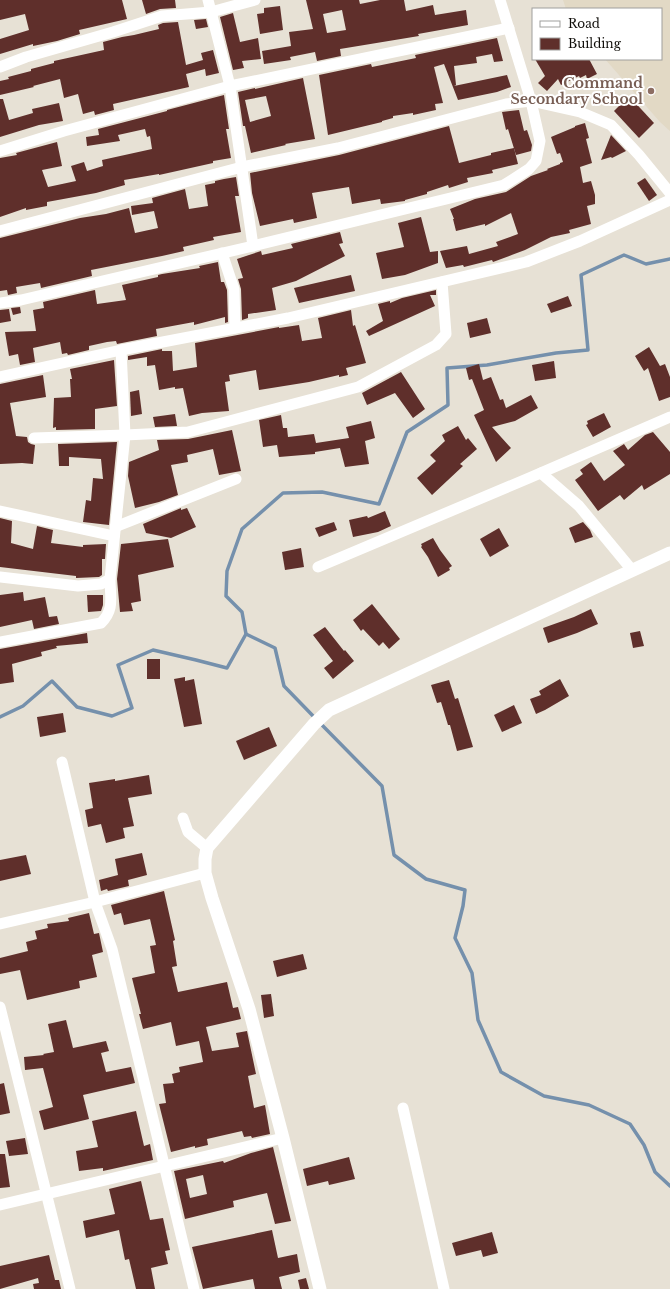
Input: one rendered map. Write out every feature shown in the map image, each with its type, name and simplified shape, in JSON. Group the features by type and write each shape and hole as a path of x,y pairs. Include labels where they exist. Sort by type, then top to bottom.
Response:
{"street":[{"path":"208,0 230,86 253,246"},
{"path":"0,67 26,57 162,16 211,12 255,0"},
{"path":"0,303 21,300 253,246 504,185 529,169 536,160 540,141 531,101 500,0"},
{"path":"0,151 64,131 230,86 509,28"},
{"path":"0,231 242,168 338,148 506,104 531,101 580,112 611,125 639,155 670,193"},
{"path":"0,377 121,350 288,318 526,262 580,241 670,200"},
{"path":"222,253 234,289 235,328"},
{"path":"34,438 125,436 188,432 358,387 436,345 446,334 442,282"},
{"path":"0,642 101,623 106,618 110,610 110,579 125,436 121,350"},
{"path":"318,566 541,473 670,417"},
{"path":"541,473 579,506 632,570"},
{"path":"0,511 115,532 236,480"},
{"path":"320,1289 283,1138 249,1009 205,873 207,848 314,724 329,710 670,553"},
{"path":"0,577 78,586 101,584 110,579"},
{"path":"62,762 95,902 112,949 194,1289"},
{"path":"183,818 188,832 207,848"},
{"path":"0,924 95,902 205,873"},
{"path":"0,1007 70,1289"},
{"path":"403,1108 444,1289"},
{"path":"0,1205 283,1138"}],"shaded area":[{"name":"Command Secondary School","path":"563,0 670,0 670,131 660,122 606,60 662,60 662,8 566,8"}],"building":[{"path":"0,0 122,0 127,19 79,30 80,34 57,41 33,46 33,44 0,54 0,39 29,30 25,14 0,20"},
{"path":"142,0 175,0 176,8 160,9 146,14"},
{"path":"306,0 359,0 360,4 380,0 404,0 406,11 433,5 435,15 466,10 468,25 418,34 419,36 340,49 341,56 317,61 315,52 290,57 291,60 264,64 262,51 291,46 289,32 313,29","holes":["342,10 346,30 327,33 323,14"]},
{"path":"280,6 283,30 260,34 257,14 264,13 264,8"},
{"path":"233,13 240,42 258,38 261,59 242,61 244,68 233,70 220,17"},
{"path":"206,19 208,27 196,29 194,20"},
{"path":"178,22 186,65 203,60 201,53 213,50 219,73 206,76 205,69 186,74 189,87 113,104 114,110 95,115 94,111 83,114 78,94 64,98 60,79 0,95 0,81 9,79 8,77 54,63 54,61 104,50 103,42 159,29 158,25 163,23"},
{"path":"497,38 503,61 494,62 492,54 476,57 477,63 454,66 456,85 454,86 507,75 511,87 497,92 458,100 444,64 434,67 443,103 435,104 436,110 413,115 413,113 393,116 393,118 382,122 328,135 319,75 371,64 372,67 416,58 415,55"},
{"path":"536,60 590,60 597,74 587,79 586,75 580,78 579,76 561,85 558,79 547,91 538,83 545,76"},
{"path":"303,78 315,139 285,144 286,145 251,153 245,126 243,126 238,92","holes":["266,96 271,116 250,122 245,100"]},
{"path":"224,95 229,129 226,129 231,158 213,161 213,163 159,175 124,180 125,185 96,193 47,202 47,206 26,210 26,208 0,217 0,158 17,155 16,153 57,142 62,166 42,170 48,187 76,181 71,166 84,162 87,171 103,166 102,160 152,149 150,136 147,137 145,129 118,135 120,141 87,146 86,137 99,135 98,129"},
{"path":"629,96 654,123 639,138 614,111"},
{"path":"0,99 3,99 9,120 33,113 32,109 59,103 63,121 39,125 0,137"},
{"path":"519,110 524,131 527,130 532,145 531,151 516,155 508,129 506,130 502,112"},
{"path":"585,123 589,138 586,139 592,163 580,167 583,183 591,181 595,195 595,204 587,206 591,224 569,230 570,233 551,237 525,250 493,262 492,260 464,267 463,265 446,268 440,251 467,246 469,254 498,246 496,242 518,234 511,213 485,226 485,224 456,231 454,219 450,209 475,199 506,192 531,176 560,164 563,162 560,153 557,154 551,137"},
{"path":"449,126 459,163 491,155 491,153 514,148 518,164 492,170 493,173 467,178 468,182 449,188 448,185 405,201 381,204 380,199 352,204 349,187 312,193 317,218 294,223 293,219 260,226 252,193 250,173 339,155"},
{"path":"611,135 626,151 612,158 601,160"},
{"path":"236,177 239,196 235,196 241,232 213,237 214,240 183,247 184,251 91,270 92,276 41,288 40,283 16,287 17,293 8,295 7,290 0,291 0,238 80,218 106,214 129,208 135,233 158,228 154,211 132,215 131,206 153,203 152,198 185,189 189,209 208,206 205,185 215,183 215,181"},
{"path":"645,178 657,195 649,201 637,183"},
{"path":"421,217 430,252 438,251 438,263 405,275 382,279 376,253 404,247 398,223"},
{"path":"340,232 343,243 339,244 345,256 296,281 272,288 276,310 248,314 248,318 242,320 241,289 238,279 243,278 237,259 261,251 262,255 293,248 291,244"},
{"path":"218,262 221,282 224,282 227,290 228,322 225,323 225,317 194,325 194,322 156,329 157,336 117,344 116,341 107,342 89,346 89,350 68,355 67,353 62,354 60,342 33,348 35,362 20,365 18,354 9,356 5,332 36,331 33,310 44,308 43,302 95,290 97,304 126,300 122,285 158,277 158,275 162,274 200,268 199,266"},
{"path":"351,275 355,291 299,303 294,288"},
{"path":"436,290 436,295 430,295 435,306 369,336 366,331 383,321 378,304 390,301 390,303 402,298"},
{"path":"568,296 572,306 551,313 547,304"},
{"path":"20,307 21,313 13,315 11,308"},
{"path":"9,309 11,321 0,323 0,310"},
{"path":"351,310 353,326 355,325 366,363 346,368 348,375 339,377 339,375 309,382 259,390 256,370 229,375 230,381 225,382 229,411 202,413 189,416 183,388 175,389 175,387 159,390 155,365 147,366 147,357 128,360 128,356 162,349 162,351 172,351 173,371 197,367 195,343 279,327 299,325 302,341 322,338 318,318"},
{"path":"487,318 491,333 470,338 467,323"},
{"path":"649,347 660,366 665,364 670,377 670,397 659,401 648,368 644,371 635,356"},
{"path":"114,360 117,406 95,409 95,429 56,430 56,427 53,428 54,398 71,397 70,379 72,379 70,369"},
{"path":"554,361 556,378 535,381 532,365"},
{"path":"479,364 483,380 491,377 500,400 503,399 506,408 531,395 538,408 515,421 492,427 511,448 496,462 474,415 484,410 472,379 469,380 466,368"},
{"path":"401,372 425,409 413,418 395,393 367,405 362,393"},
{"path":"43,375 46,397 10,403 16,436 27,437 28,442 35,445 33,464 0,464 0,384"},
{"path":"139,390 142,414 131,416 130,392"},
{"path":"604,413 611,427 593,437 586,425 588,424 587,421"},
{"path":"175,414 177,426 155,427 153,417"},
{"path":"281,415 283,428 287,428 288,437 314,434 316,443 349,438 346,427 371,421 375,438 365,441 369,464 345,467 340,448 315,452 315,454 279,457 277,445 263,447 259,420"},
{"path":"458,426 466,440 468,438 477,449 460,464 463,466 432,495 417,478 436,461 430,455 445,441 442,435"},
{"path":"232,430 241,471 219,475 213,449 187,455 188,462 171,465 178,495 159,502 135,508 128,476 129,462 159,450 157,440 188,439"},
{"path":"653,432 670,452 670,474 644,490 642,485 624,500 620,495 598,511 575,480 583,474 580,470 591,462 604,481 625,465 613,451 624,444 628,450 645,435"},
{"path":"117,442 109,525 83,522 86,500 91,501 93,478 103,479 101,459 69,457 69,466 59,466 58,444"},
{"path":"181,508 181,510 187,508 196,527 171,538 146,533 143,524"},
{"path":"385,511 391,526 378,532 353,537 349,520 367,516 368,518"},
{"path":"0,518 12,521 11,543 33,549 37,526 53,530 51,543 83,547 83,545 106,544 105,559 102,559 102,575 99,577 76,578 76,576 0,567"},
{"path":"334,522 337,530 319,537 315,528"},
{"path":"583,522 590,530 593,537 575,543 569,528"},
{"path":"499,528 509,546 490,557 480,539"},
{"path":"433,538 452,566 449,568 450,570 438,577 421,547 421,544"},
{"path":"168,539 174,567 138,575 141,601 131,603 133,611 120,612 117,579 121,544"},
{"path":"301,548 304,567 285,570 282,552"},
{"path":"23,592 24,601 45,597 49,617 57,616 59,624 34,629 32,620 0,627 0,595"},
{"path":"87,595 103,595 103,605 101,611 88,612"},
{"path":"372,604 400,639 389,649 383,642 379,646 363,629 361,631 353,620"},
{"path":"591,609 598,624 548,643 543,628"},
{"path":"325,627 354,661 333,679 324,668 333,661 313,635"},
{"path":"640,631 644,646 633,648 630,633"},
{"path":"87,633 88,643 56,646 57,648 41,652 42,656 12,664 14,682 0,684 0,649"},
{"path":"147,659 160,659 160,679 147,679"},
{"path":"185,677 185,681 194,679 202,724 184,727 174,679"},
{"path":"560,679 569,696 536,714 530,699 541,695 539,691"},
{"path":"449,680 455,699 458,698 473,747 457,751 450,725 448,725 441,702 437,703 431,685"},
{"path":"514,705 522,723 502,732 494,715"},
{"path":"63,713 66,732 40,737 37,717"},
{"path":"269,727 277,746 244,760 236,741"},
{"path":"149,775 152,794 128,798 134,826 123,828 125,838 106,843 101,824 88,827 85,810 93,808 89,783 115,779 115,781"},
{"path":"142,853 147,875 128,880 129,886 108,891 107,889 101,891 99,880 118,875 115,859"},
{"path":"26,855 31,874 0,881 0,860"},
{"path":"164,891 175,940 173,941 177,966 172,967 178,992 227,982 233,1008 238,1007 241,1019 206,1027 212,1051 239,1047 236,1033 247,1031 256,1074 248,1076 254,1108 265,1105 270,1134 252,1138 251,1136 244,1137 242,1131 207,1139 208,1145 195,1148 195,1146 171,1152 159,1104 166,1103 163,1084 174,1083 172,1074 180,1072 179,1067 203,1062 199,1041 176,1046 171,1022 143,1029 139,1014 141,1014 132,978 155,973 150,946 156,945 150,919 124,925 121,913 114,915 111,905"},
{"path":"89,913 94,934 99,933 103,952 92,955 97,977 79,981 80,988 27,1000 20,970 0,974 0,958 28,951 26,942 37,939 35,931 48,928 47,924 69,921 68,918"},
{"path":"303,954 307,969 277,977 273,961"},
{"path":"271,994 274,1016 264,1018 261,995"},
{"path":"66,1020 73,1048 106,1041 109,1051 101,1053 106,1072 131,1067 135,1083 83,1095 89,1119 44,1130 39,1111 53,1107 43,1068 25,1070 24,1057 44,1055 43,1054 54,1052 48,1024"},
{"path":"4,1083 10,1113 0,1115 0,1084"},
{"path":"136,1111 144,1146 150,1144 153,1160 103,1171 103,1168 79,1171 76,1151 98,1147 92,1121"},
{"path":"25,1138 28,1154 9,1156 6,1141"},
{"path":"273,1147 291,1221 275,1224 267,1193 233,1201 234,1207 185,1219 174,1171 223,1161 224,1163","holes":["203,1175 207,1194 190,1198 186,1179"]},
{"path":"0,1154 5,1154 10,1187 0,1188"},
{"path":"349,1157 355,1179 329,1185 328,1181 307,1186 303,1169"},
{"path":"141,1181 150,1220 163,1218 170,1250 165,1251 168,1264 151,1268 155,1289 136,1289 129,1259 125,1260 119,1230 86,1238 83,1221 115,1214 109,1189"},
{"path":"272,1230 278,1258 297,1254 300,1272 279,1277 282,1289 255,1289 253,1279 203,1289 192,1247"},
{"path":"492,1232 498,1253 483,1257 481,1250 456,1256 452,1243"},
{"path":"49,1255 55,1280 59,1280 61,1289 34,1289 33,1284 39,1283 38,1278 0,1289 0,1266"},
{"path":"306,1278 309,1289 300,1289 298,1280"}],"waterway":[{"path":"0,717 23,706 52,681 77,707 112,716 132,708 118,665 153,650 227,668 246,634 242,612 226,596 227,571 242,529 283,493 322,492 379,504 407,432 448,405 447,368 487,365 556,353 588,350 581,275 624,255 646,264 670,259"},
{"path":"246,634 275,648 284,686 316,719"},
{"path":"320,723 382,786 394,855 426,879 465,890 463,906 455,938 472,973 478,1020 501,1072 544,1096 589,1105 630,1124 644,1145 655,1172 670,1186"}],"place":[{"name":"Command Secondary School","path":"651,91"}]}
